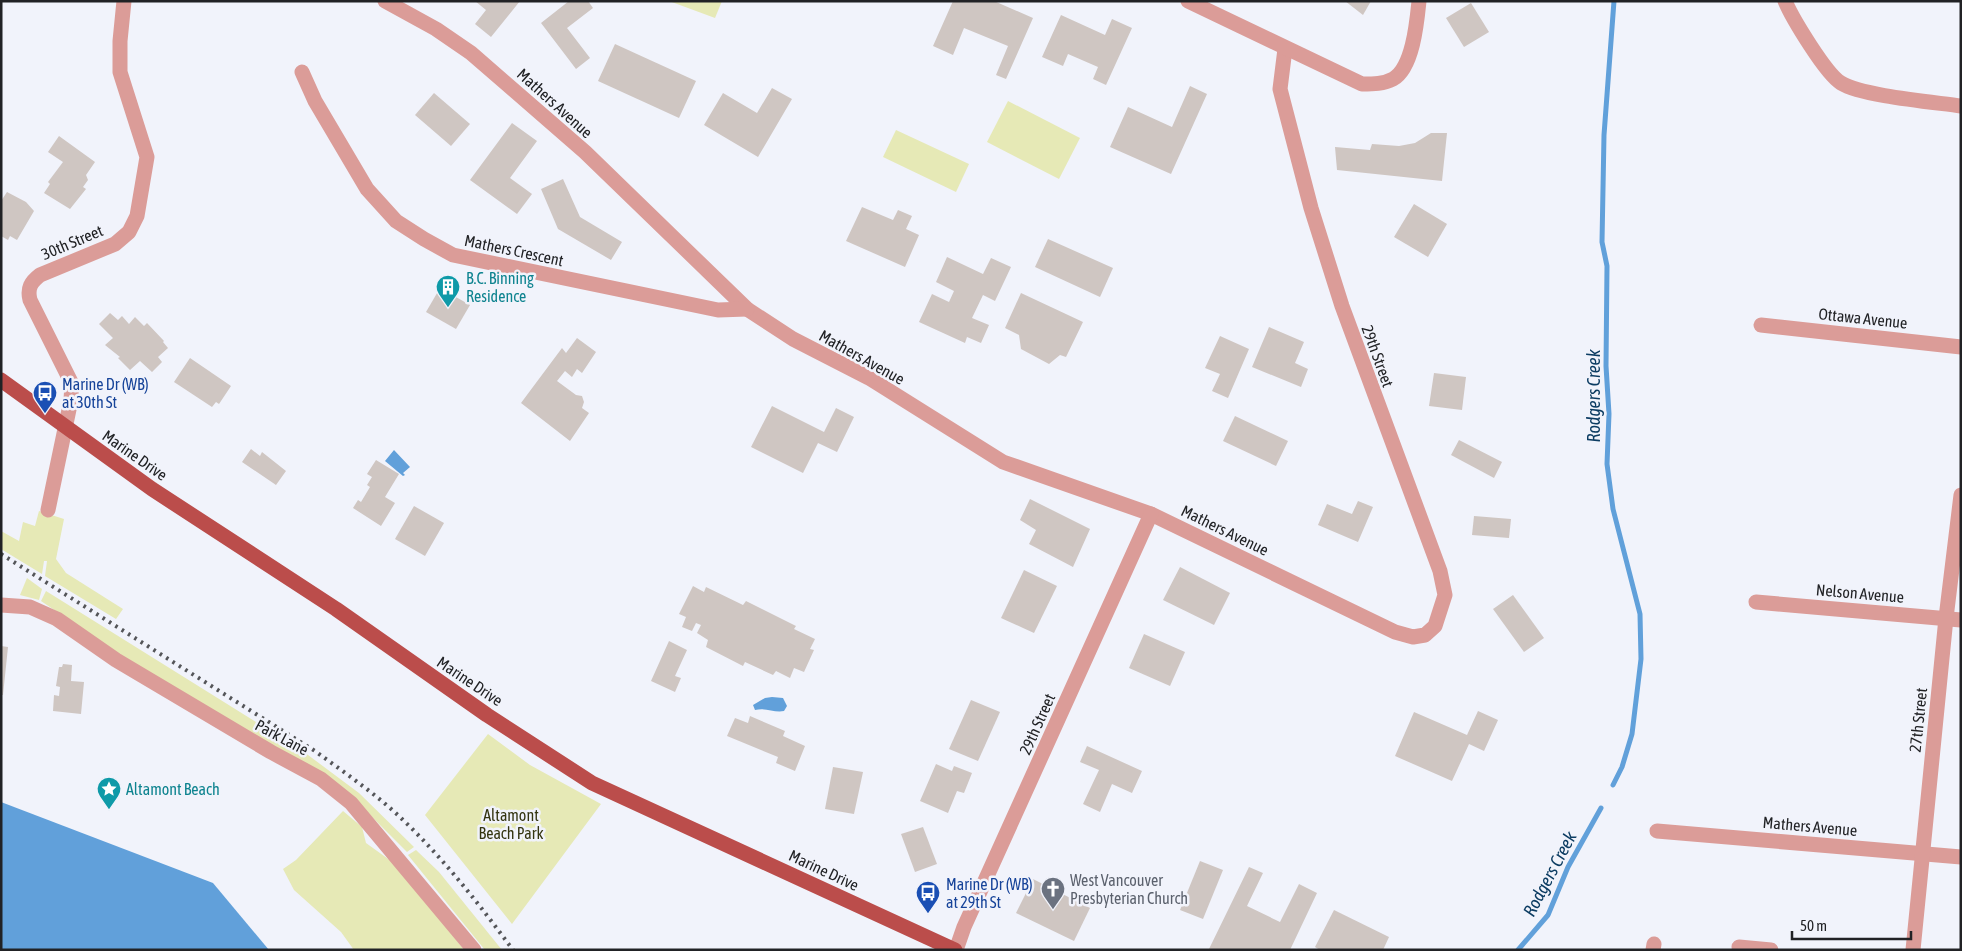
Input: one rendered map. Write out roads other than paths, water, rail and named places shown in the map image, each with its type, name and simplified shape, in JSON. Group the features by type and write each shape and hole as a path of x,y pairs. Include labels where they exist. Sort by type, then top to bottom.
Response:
{"main road":[{"name":"Marine Drive","path":"1,380 152,488 336,609 487,715 592,783 956,950"}],"street":[{"name":"30th Street","path":"48,510 72,384 30,300 28,291 34,280 40,275 115,244 129,232 137,216 147,157 120,72 120,41 124,1"},
{"name":"Mathers Avenue","path":"385,1 436,29 471,53 500,77 585,152 747,310 793,339 869,378 1003,462 1151,514 1395,632"},
{"path":"1188,1 1285,49 1362,84 1379,84 1395,78 1410,54 1417,26 1419,1"},
{"path":"1784,1 1811,45 1839,83 1856,90 1961,106"},
{"name":"29th Street","path":"1285,49 1280,89 1311,208 1342,306 1440,571 1445,595 1435,626 1425,635 1413,637 1395,632"},
{"name":"Mathers Crescent","path":"302,72 315,100 367,189 396,221 453,255 718,310 747,310"},
{"name":"Ottawa Avenue","path":"1761,325 1961,347"},
{"name":"27th Street","path":"1913,950 1922,852 1953,619 1961,495"},
{"name":"29th Street","path":"956,950 968,918 1151,514"},
{"name":"Nelson Avenue","path":"1756,602 1953,619"},
{"name":"Park Lane","path":"1,605 30,607 57,618 116,660 270,752 321,779 351,803 474,950"},
{"name":"Mathers Avenue","path":"1657,831 1922,852 1961,857"},
{"path":"1738,947 1771,950"}],"water":[{"path":"394,450 410,467 403,473 405,475 403,476 385,461"},
{"path":"765,698 783,698 787,706 784,711 755,710 753,705"},
{"path":"1,802 213,883 269,950 1,950"}],"waterway":[{"name":"Rodgers Creek","path":"1613,785 1622,767 1632,734 1641,659 1640,614 1613,509 1607,464 1609,414 1606,366 1607,266 1602,242 1604,135 1614,1"},
{"name":"Rodgers Creek","path":"1518,950 1548,915 1568,867 1601,808"}],"railway":[{"path":"1,554 315,751 371,792 402,819 447,866 513,950"}],"place":[{"name":"B.C. Binning Residence","path":"448,308"},
{"name":"Marine Dr (WB) at 30th St","path":"45,414"},
{"name":"Altamont Beach","path":"109,810"},
{"name":"West Vancouver Presbyterian Church","path":"1053,910"},
{"name":"Marine Dr (WB) at 29th St","path":"928,914"}],"park label":[{"name":"Altamont Beach Park","path":"511,824"}]}
